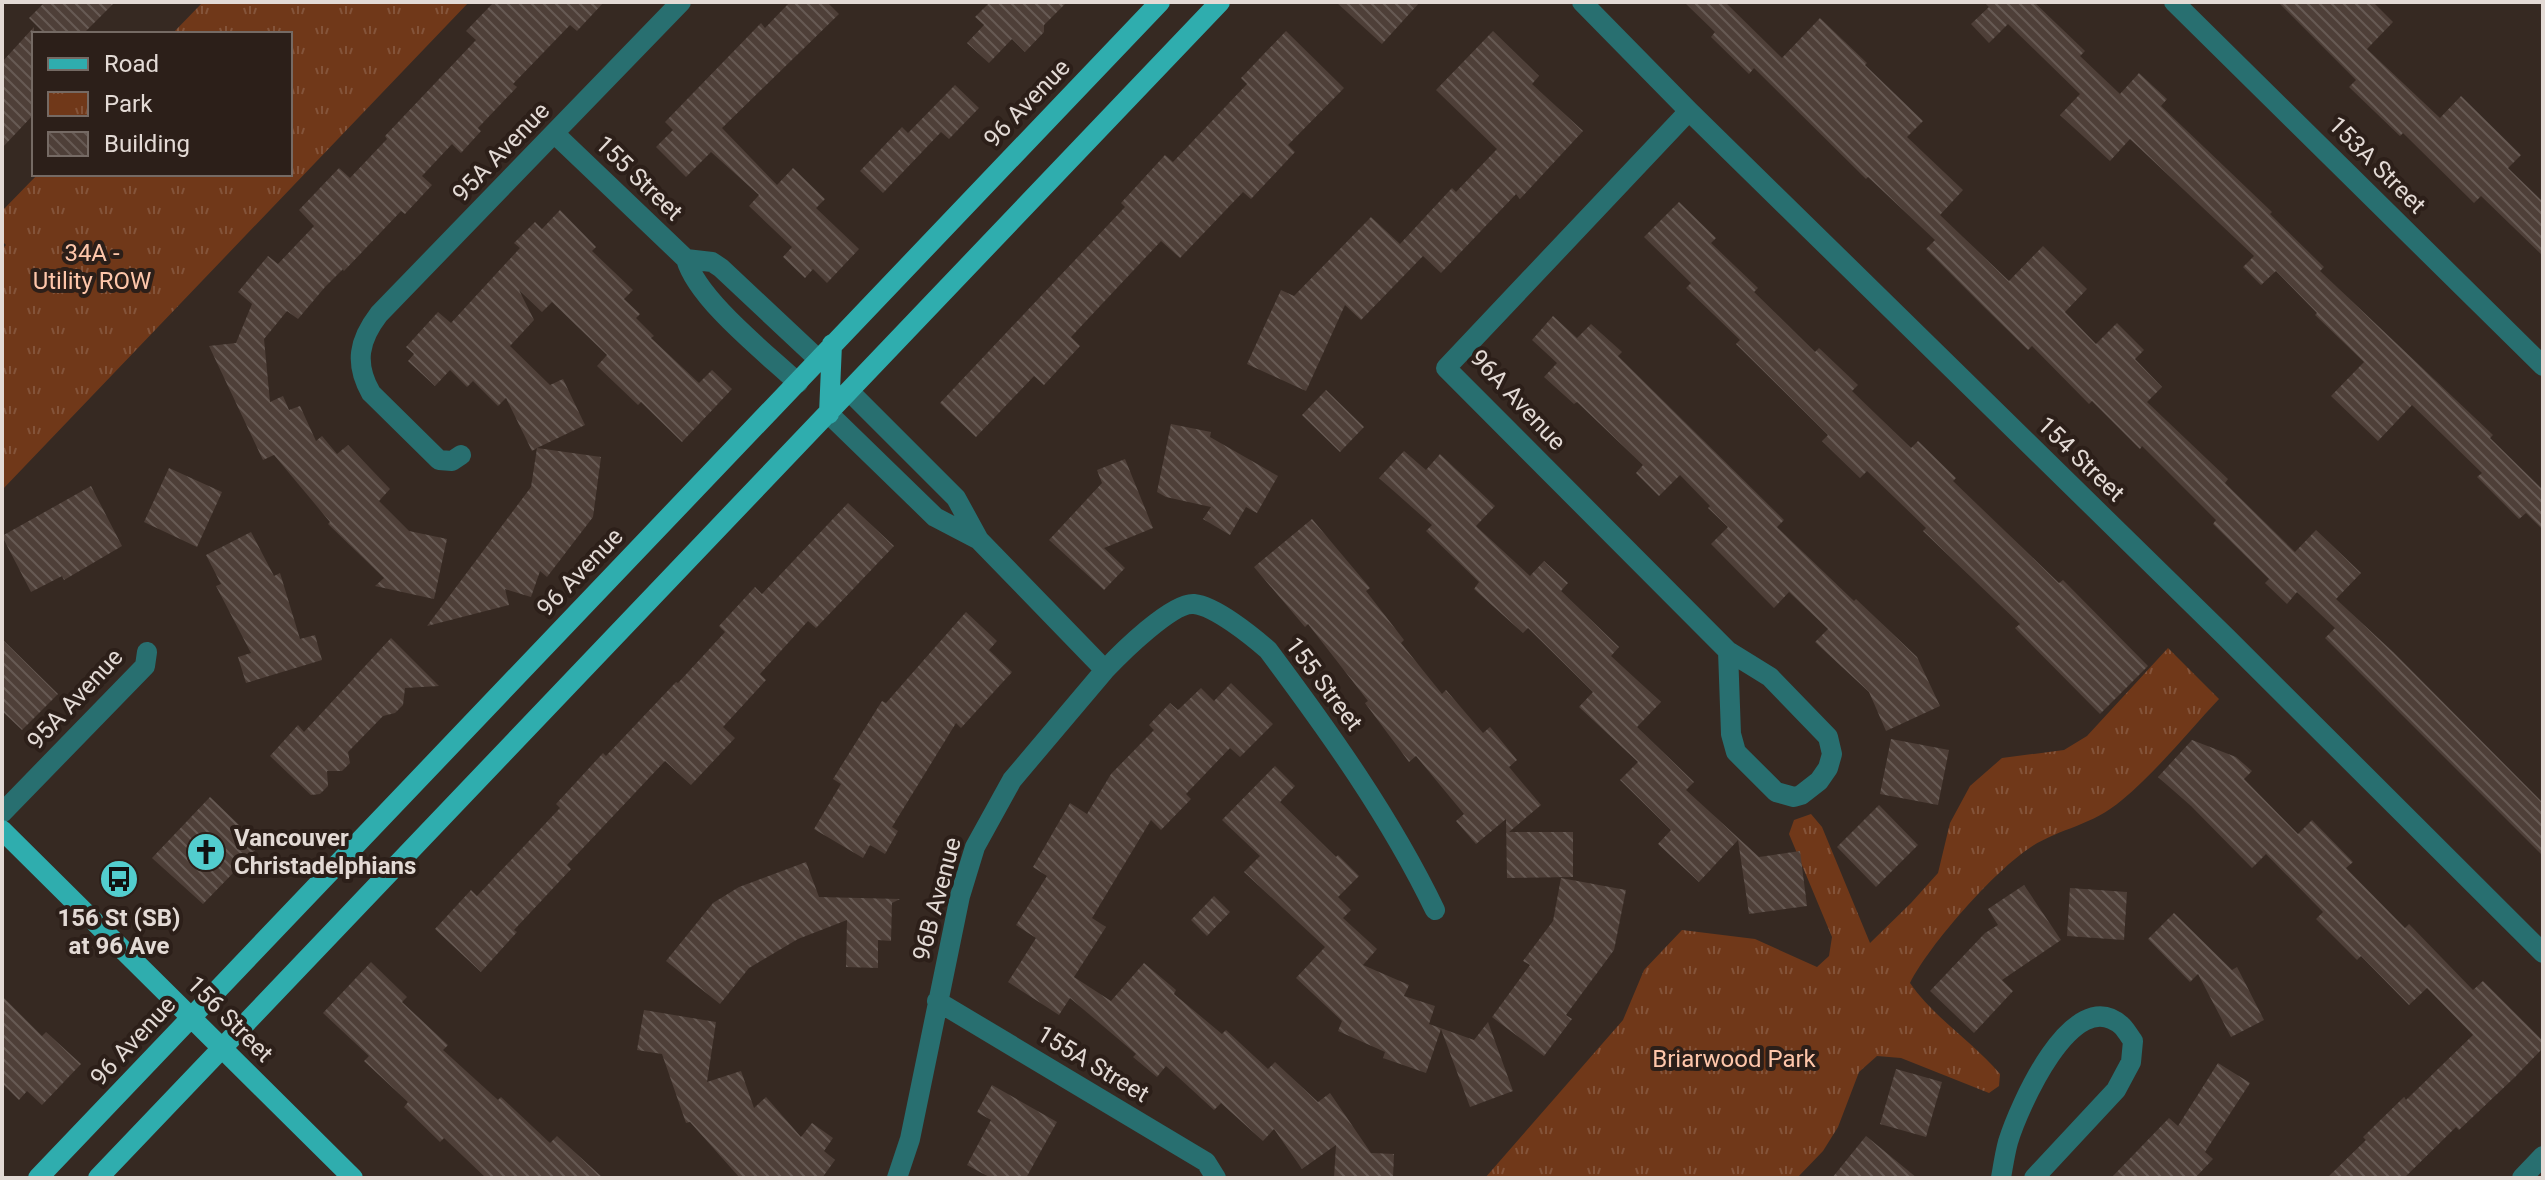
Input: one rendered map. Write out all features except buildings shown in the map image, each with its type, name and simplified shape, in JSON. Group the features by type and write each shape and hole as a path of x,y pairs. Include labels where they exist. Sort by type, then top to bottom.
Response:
{"main road":[{"name":"96 Avenue","path":"38,1178 1160,2"},
{"path":"98,1178 1220,2"},
{"path":"825,352 829,414"},
{"name":"156 Street","path":"2,830 353,1178"}],"street":[{"name":"95A Avenue","path":"461,455 452,461 439,460 371,393 363,380 359,353 362,340 379,314 681,2"},
{"name":"154 Street","path":"1582,2 2543,953"},
{"name":"153A Street","path":"2174,2 2543,366"},
{"name":"96A Avenue","path":"1689,111 1446,368 1728,651 1770,677 1828,737 1832,754 1828,768 1819,781 1801,795 1794,797 1776,792 1736,752 1731,734 1728,651"},
{"name":"155 Street","path":"555,134 686,259 702,291 798,383"},
{"name":"155 Street","path":"686,259 712,262 721,268 825,352"},
{"path":"850,392 956,498 979,540 1105,670"},
{"path":"829,414 935,517 979,540"},
{"name":"155 Street","path":"1105,670 1126,648 1182,606 1194,604 1203,607 1252,636 1268,650 1352,767 1409,858 1435,910"},
{"name":"95A Avenue","path":"2,813 145,666 147,652"},
{"name":"96B Avenue","path":"897,1178 910,1139 964,884 985,826 1012,780 1105,670"},
{"name":"155A Street","path":"937,1001 1206,1162 1216,1178"},
{"path":"2001,1178 2008,1140 2035,1077 2055,1048 2070,1029 2093,1018 2108,1019 2121,1025 2133,1041 2131,1062 2116,1090 2034,1178"},
{"path":"2522,1178 2543,1156"}],"green space":[{"name":"34A - Utility ROW","path":"203,2 469,2 2,490 2,249 6,245 2,241 2,211 36,176 292,176 292,32 174,32"},
{"name":"Briarwood Park","path":"2168,648 2219,699 2160,764 2111,809 2031,847 1999,873 1947,929 1910,983 1930,1007 2000,1074 1999,1086 1989,1093 1901,1058 1877,1056 1859,1072 1838,1127 1823,1151 1797,1178 1485,1178 1623,1020 1644,970 1682,930 1755,939 1817,967 1829,956 1832,937 1789,834 1794,820 1811,814 1822,827 1870,943 1938,873 1950,823 1970,786 2002,758 2064,750 2087,736"}],"place":[{"name":"Vancouver Christadelphians","path":"206,852"},
{"name":"156 St (SB) at 96 Ave","path":"119,879"}]}
